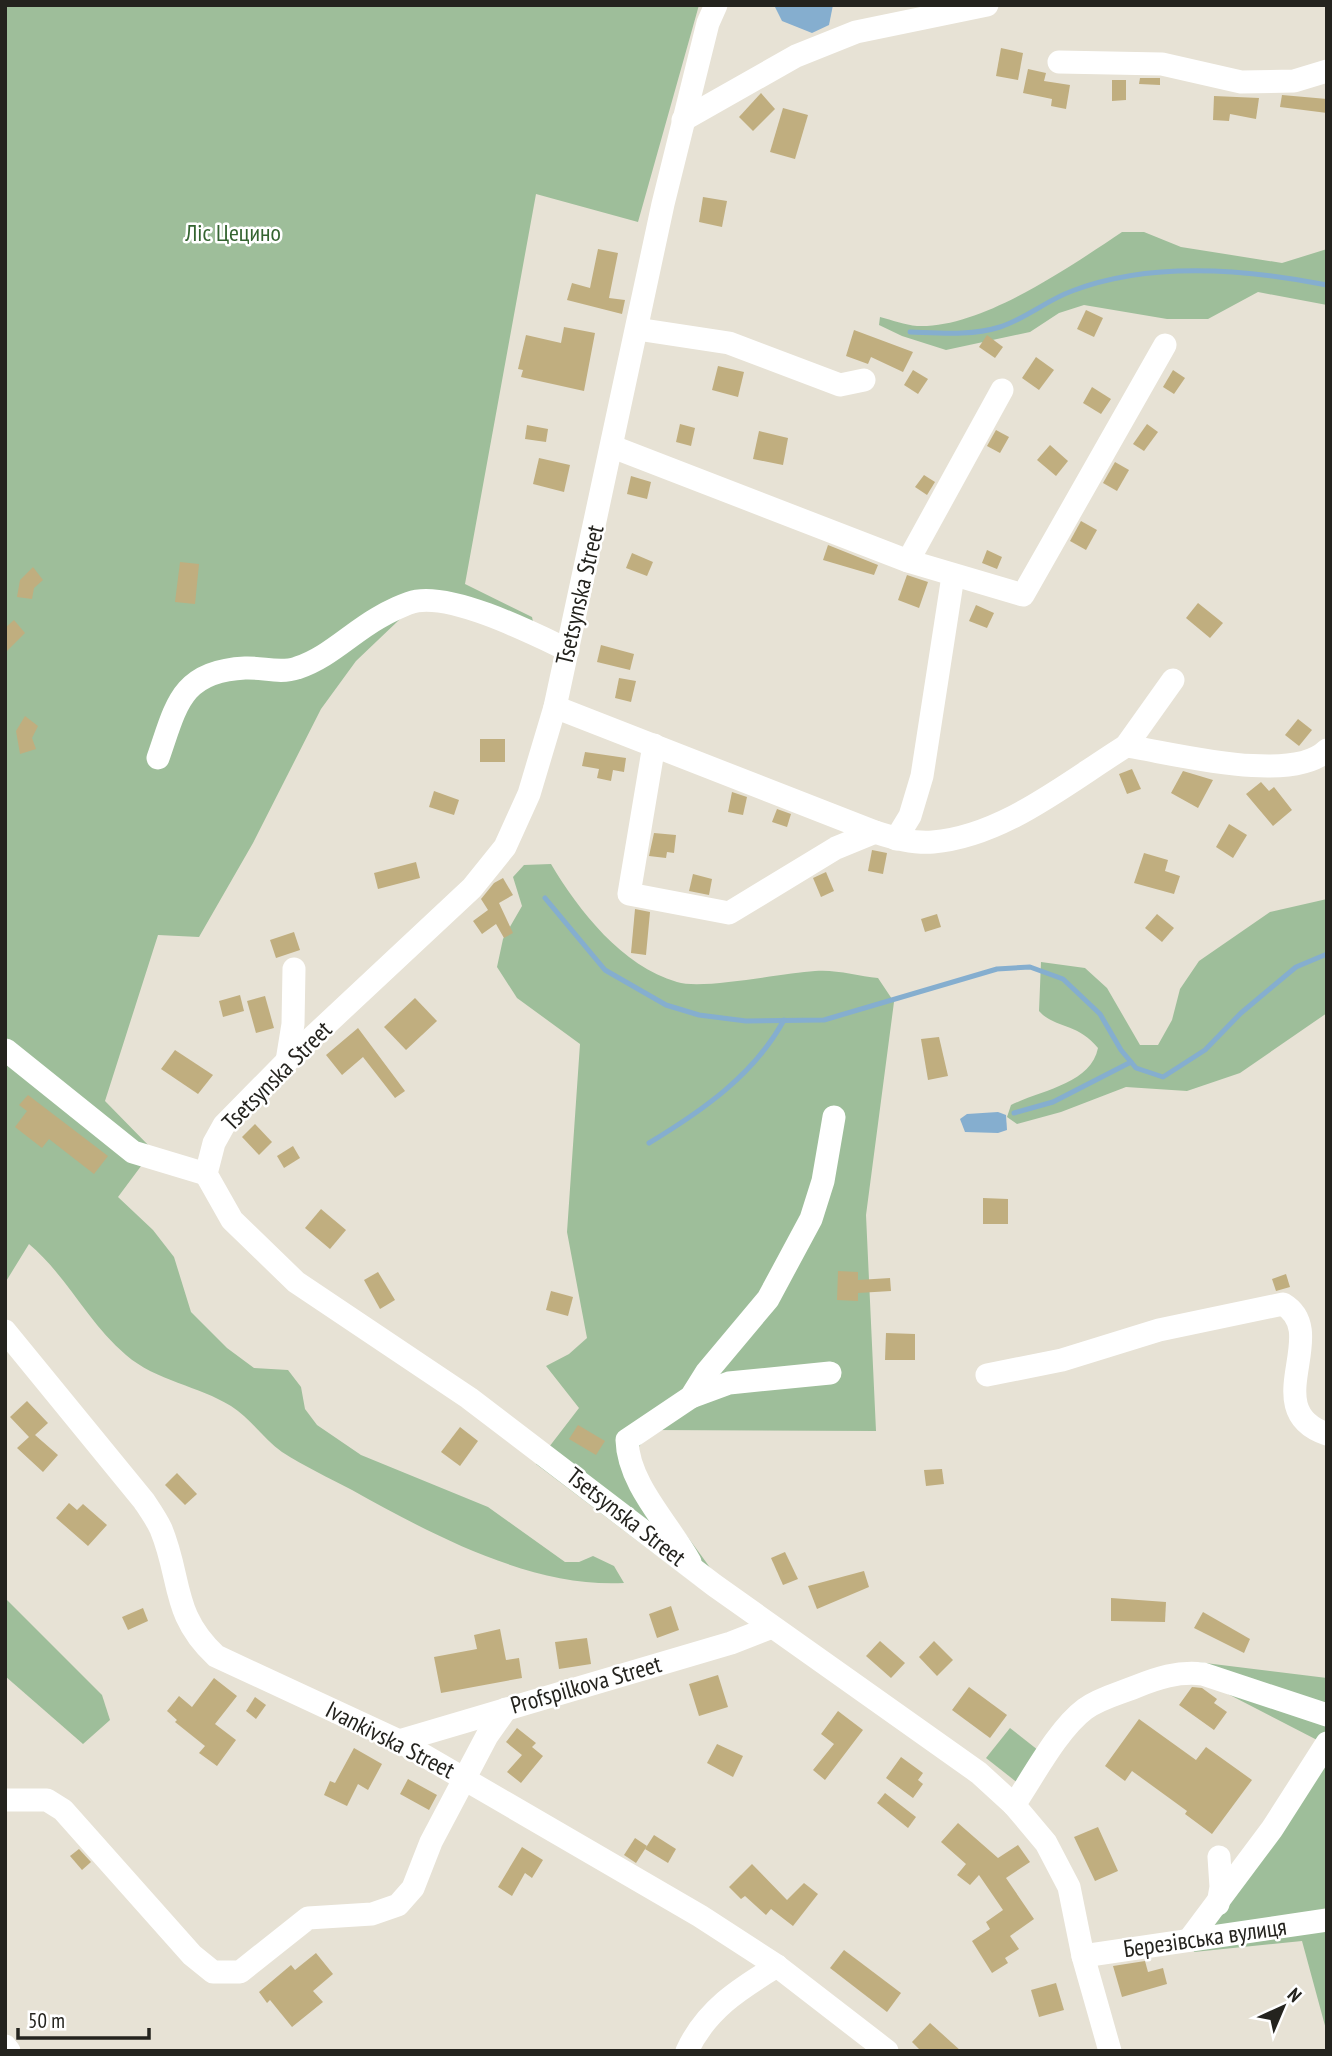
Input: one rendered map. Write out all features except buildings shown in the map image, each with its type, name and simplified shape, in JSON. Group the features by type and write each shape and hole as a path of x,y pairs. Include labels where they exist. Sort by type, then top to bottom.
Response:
{"street":[{"name":"Tsetsynska Street","path":"716,5 683,120 555,707 529,794 505,847 472,888 287,1061 224,1125 214,1143 206,1174 232,1220 296,1282 469,1398 695,1571 979,1773 1014,1805 1046,1843 1069,1887 1083,1956 1110,2051"},
{"path":"683,120 796,56 856,32 987,5"},
{"path":"1059,62 1162,64 1241,82 1294,81 1327,71"},
{"path":"638,329 729,343 839,385 864,380"},
{"path":"613,447 908,561 1023,595 1165,345"},
{"path":"908,561 1002,390"},
{"path":"654,745 629,894 729,913 836,848 885,835 910,816 922,776 954,576"},
{"path":"158,758 179,698 194,684 214,672 246,668 288,671 314,662 378,618 416,601 447,603 517,626 568,650"},
{"path":"555,707 885,835 931,843 983,829 1018,813 1126,746 1172,680"},
{"path":"1126,746 1273,768 1318,759 1327,750"},
{"path":"287,1061 293,1024 294,969"},
{"path":"6,1050 133,1152 206,1174"},
{"path":"691,1397 705,1373 768,1299 811,1219 823,1181 834,1117"},
{"path":"987,1376 1062,1360 1158,1330 1283,1304 1294,1311 1301,1325 1295,1384 1296,1407 1303,1423 1327,1434"},
{"name":"Ivankivska Street","path":"5,1331 144,1501 161,1530 186,1618 198,1638 216,1656 399,1741 700,1916 777,1966 887,2051"},
{"path":"695,1571 627,1457 627,1440 691,1397 729,1383 830,1373"},
{"name":"Profspilkova Street","path":"399,1741 731,1643 772,1627"},
{"path":"1014,1805 1061,1735 1082,1711 1098,1700 1157,1678 1186,1672 1203,1674 1327,1715"},
{"path":"5,1800 47,1800 64,1810 192,1955 213,1972 240,1972 308,1918 331,1914 372,1914 398,1905 413,1888 431,1842 487,1736 506,1709"},
{"path":"1189,1940 1272,1829 1327,1743"},
{"path":"1218,1904 1221,1887 1219,1857"},
{"name":"Березівська вулиця","path":"1083,1956 1327,1920"},
{"path":"687,2051 711,2012 737,1990 777,1966"},
{"path":"5,2046 9,2051"}],"green space":[{"name":"Ліс Цецино","path":"5,5 699,5 638,222 536,194 465,584 532,617 535,631 420,600 356,661 321,709 253,843 199,937 158,935 105,1101 153,1150 118,1197 153,1230 174,1257 191,1312 227,1348 254,1368 288,1370 301,1387 305,1409 317,1425 361,1455 488,1507 565,1562 579,1562 593,1556 614,1566 624,1583 553,1577 483,1555 415,1524 299,1462 275,1447 231,1406 151,1371 126,1355 100,1329 55,1270 29,1244 5,1283"},
{"path":"1122,232 1144,232 1181,247 1282,263 1327,249 1327,305 1258,292 1208,319 1167,319 1084,305 1059,313 1030,332 946,350 902,336 879,325 880,317 917,326 942,324 997,307 1052,277"},
{"path":"551,864 575,900 604,935 620,950 657,974 677,982 705,984 815,971 838,972 878,978 894,1002 866,1215 876,1431 651,1430 636,1451 660,1497 711,1569 697,1586 536,1464 579,1408 546,1366 569,1354 587,1338 567,1232 580,1044 517,998 497,967 503,939 522,906 513,877 524,865"},
{"path":"1327,899 1327,1013 1240,1073 1187,1091 1126,1087 1061,1112 1017,1124 1007,1117 1011,1105 1063,1084 1086,1070 1098,1048 1082,1034 1052,1021 1039,1011 1041,962 1085,968 1107,988 1140,1045 1158,1045 1172,1020 1180,989 1199,961 1270,912"},
{"path":"5,1598 102,1695 110,1720 83,1744 5,1676"},
{"path":"1197,1662 1327,1678 1327,2033 1302,1941 1194,1952 1188,1929 1216,1899 1319,1741 1195,1677"},
{"path":"1010,1728 1043,1754 1019,1784 986,1758"}],"water":[{"path":"774,5 833,5 829,25 812,33 782,21"},
{"path":"998,1112 1006,1115 1007,1130 998,1133 965,1132 960,1119 967,1114"}],"waterway":[{"path":"910,332 955,333 989,330 1009,324 1072,291 1133,275 1231,272 1327,285"},
{"path":"545,898 605,970 666,1005 699,1015 746,1021 824,1020 997,969 1030,967 1063,979 1100,1014 1121,1050 1136,1068 1163,1077 1205,1050 1241,1013 1296,967 1327,954"},
{"path":"649,1143 707,1105 742,1075 772,1040 784,1020"},
{"path":"1014,1113 1053,1102 1131,1062"}]}
